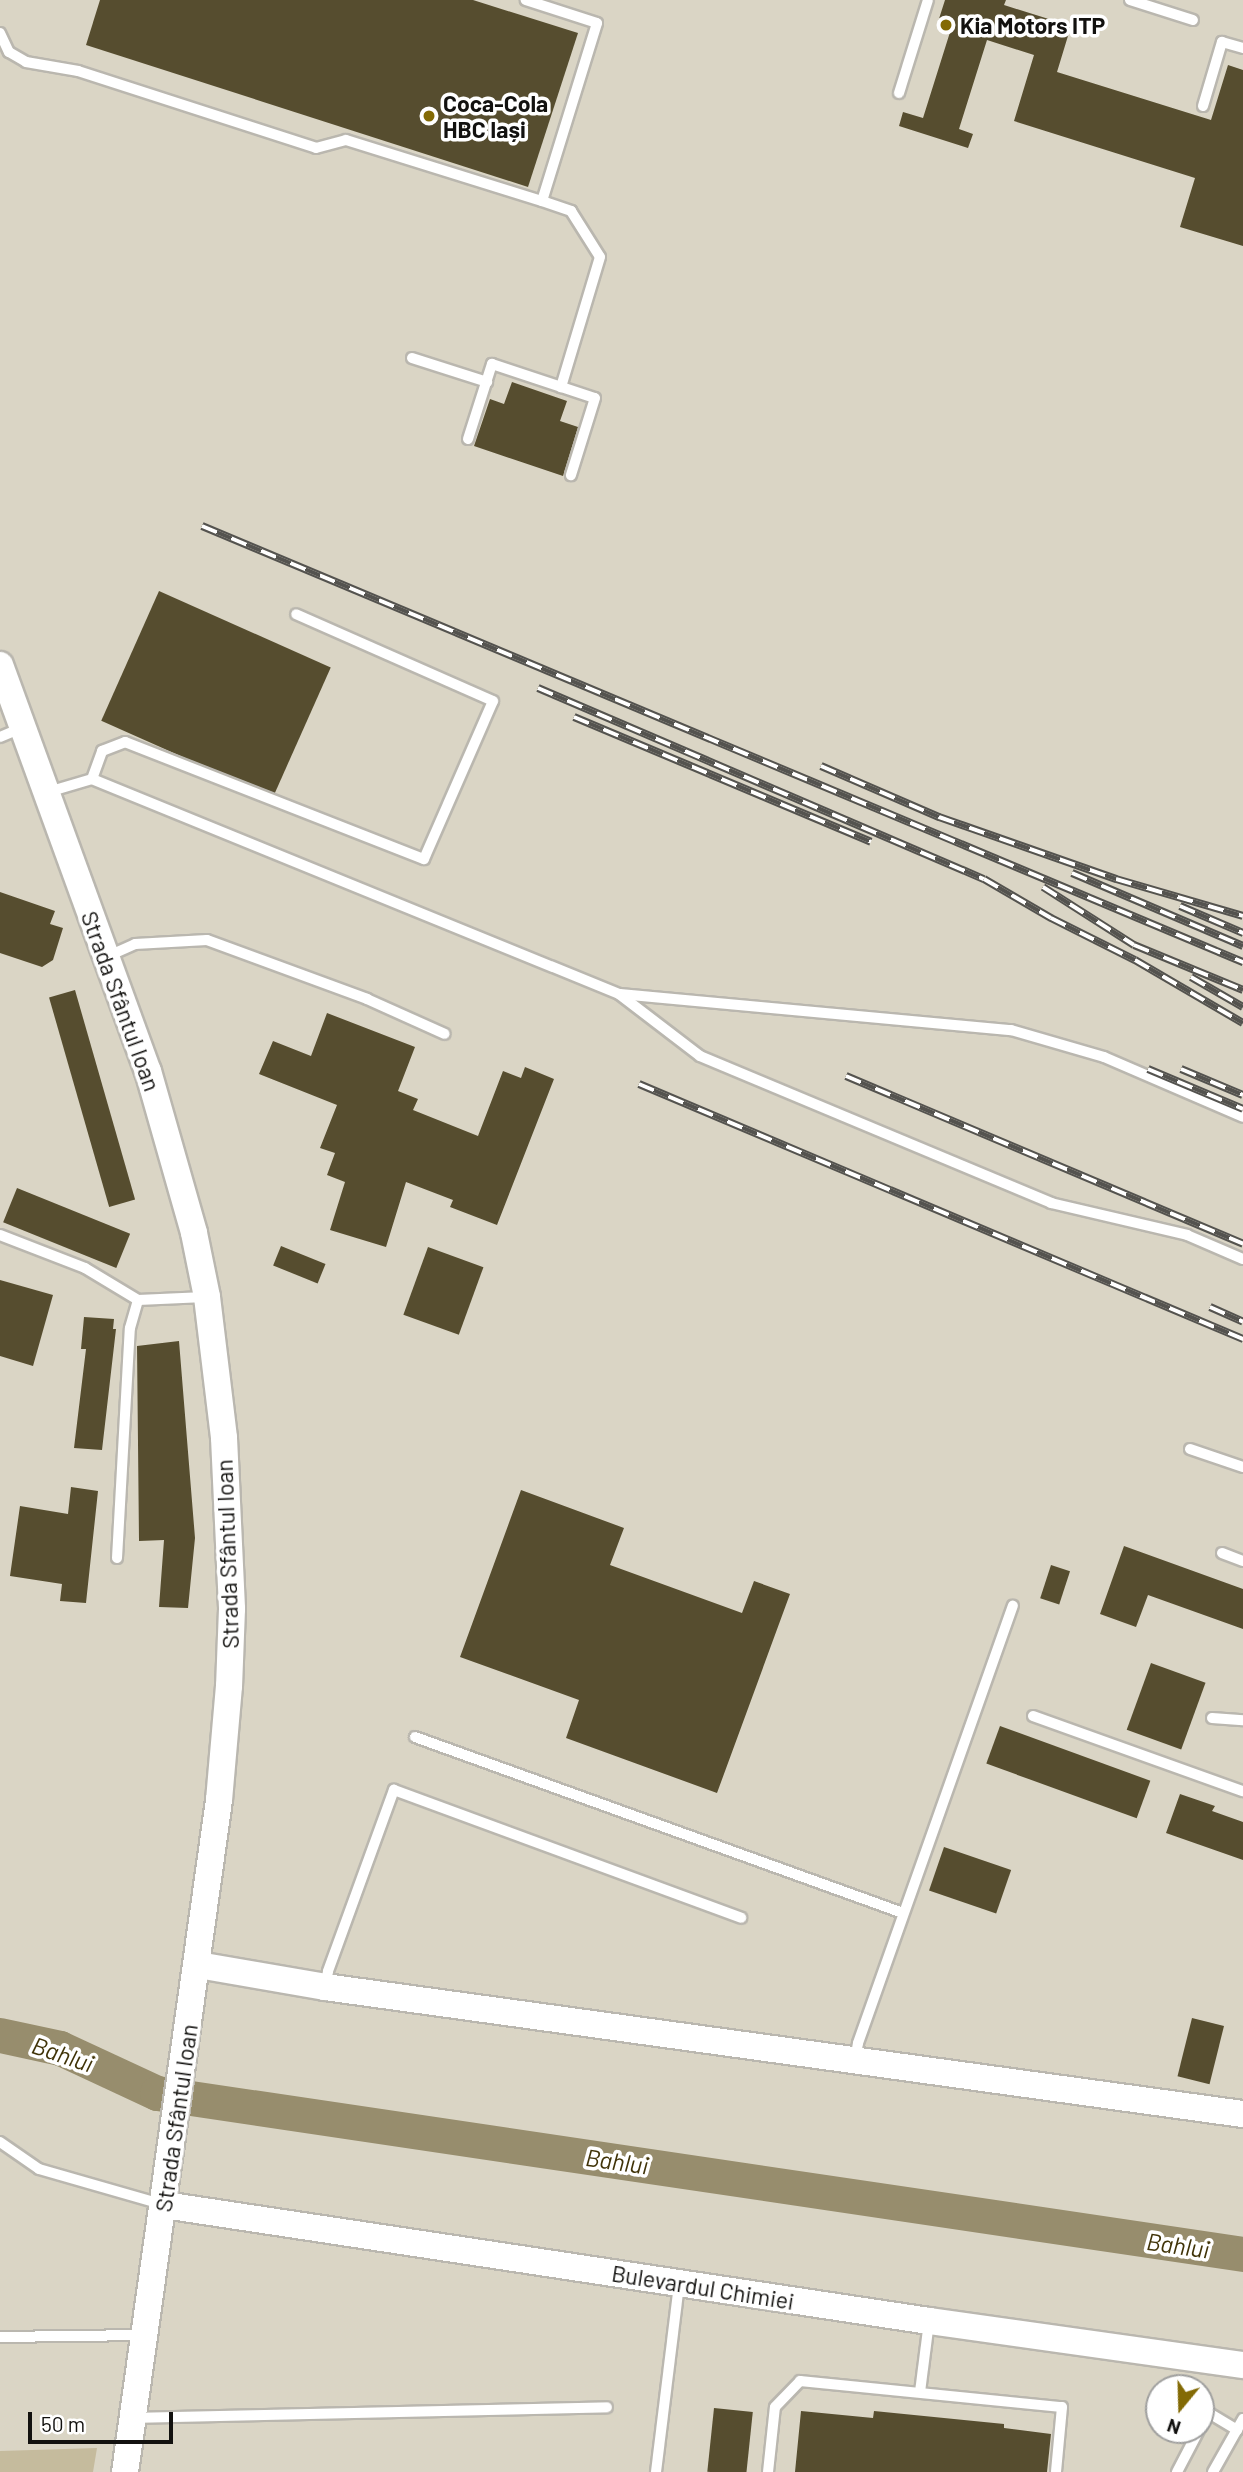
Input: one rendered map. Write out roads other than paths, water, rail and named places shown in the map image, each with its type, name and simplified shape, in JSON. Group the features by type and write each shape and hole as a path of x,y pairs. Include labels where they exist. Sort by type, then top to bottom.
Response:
{"street":[{"name":"Strada Sfântul Ioan","path":"0,665 11,732 45,793 148,1071 194,1233 207,1297 224,1438 232,1609 229,1686 219,1800 125,2472"},
{"path":"198,1965 325,1987 1243,2114"},
{"name":"Bulevardul Chimiei","path":"164,2205 929,2321 1243,2365"}],"lane":[{"path":"526,0 597,23 542,201"},
{"path":"899,93 928,0"},
{"path":"1130,0 1193,20"},
{"path":"0,33 9,52 26,62 78,71 316,148 346,140 571,211 600,257 561,387"},
{"path":"1203,106 1222,42 1243,48"},
{"path":"412,358 486,382"},
{"path":"468,439 492,363 595,398 571,475"},
{"path":"92,779 102,751 125,742 424,859 493,701 296,614"},
{"path":"45,793 92,779 619,994 700,1056 1051,1203 1187,1235 1243,1259"},
{"path":"106,957 135,944 207,940 367,999 445,1034"},
{"path":"619,994 1011,1030 1104,1057 1243,1117"},
{"path":"0,1235 86,1268 138,1300 207,1297"},
{"path":"117,1558 130,1328 138,1300"},
{"path":"1190,1449 1243,1467"},
{"path":"1222,1553 1243,1560"},
{"path":"855,2060 858,2043 903,1913 1013,1606"},
{"path":"1033,1716 1243,1791"},
{"path":"1212,1718 1243,1720"},
{"path":"415,1737 903,1913"},
{"path":"325,1987 328,1972 394,1790 741,1917"},
{"path":"0,2142 39,2169 164,2205"},
{"path":"656,2472 679,2283"},
{"path":"920,2392 929,2321"},
{"path":"0,2337 144,2334"},
{"path":"768,2472 775,2407 800,2381 1062,2407 1056,2472"},
{"path":"133,2418 607,2407"},
{"path":"1215,2417 1237,2430"},
{"path":"1213,2472 1243,2418"},
{"path":"1177,2472 1192,2444"}],"waterway":[{"name":"Bahlui","path":"0,2035 60,2048 157,2093 1243,2254"}],"railway":[{"path":"202,526 1243,962"},
{"path":"538,688 984,879 1051,918 1135,960 1243,1023"},
{"path":"574,717 871,842"},
{"path":"821,766 939,817 1116,879 1243,916"},
{"path":"1072,873 1243,946"},
{"path":"1043,887 1134,945 1243,990"},
{"path":"1180,906 1243,933"},
{"path":"1191,977 1243,1007"},
{"path":"1148,1069 1243,1109"},
{"path":"1181,1069 1243,1095"},
{"path":"846,1076 1243,1244"},
{"path":"639,1084 1243,1339"},
{"path":"1210,1307 1243,1322"}],"place":[{"name":"Kia Motors ITP","path":"946,25"},
{"name":"Coca-Cola HBC Iași","path":"429,116"}]}
